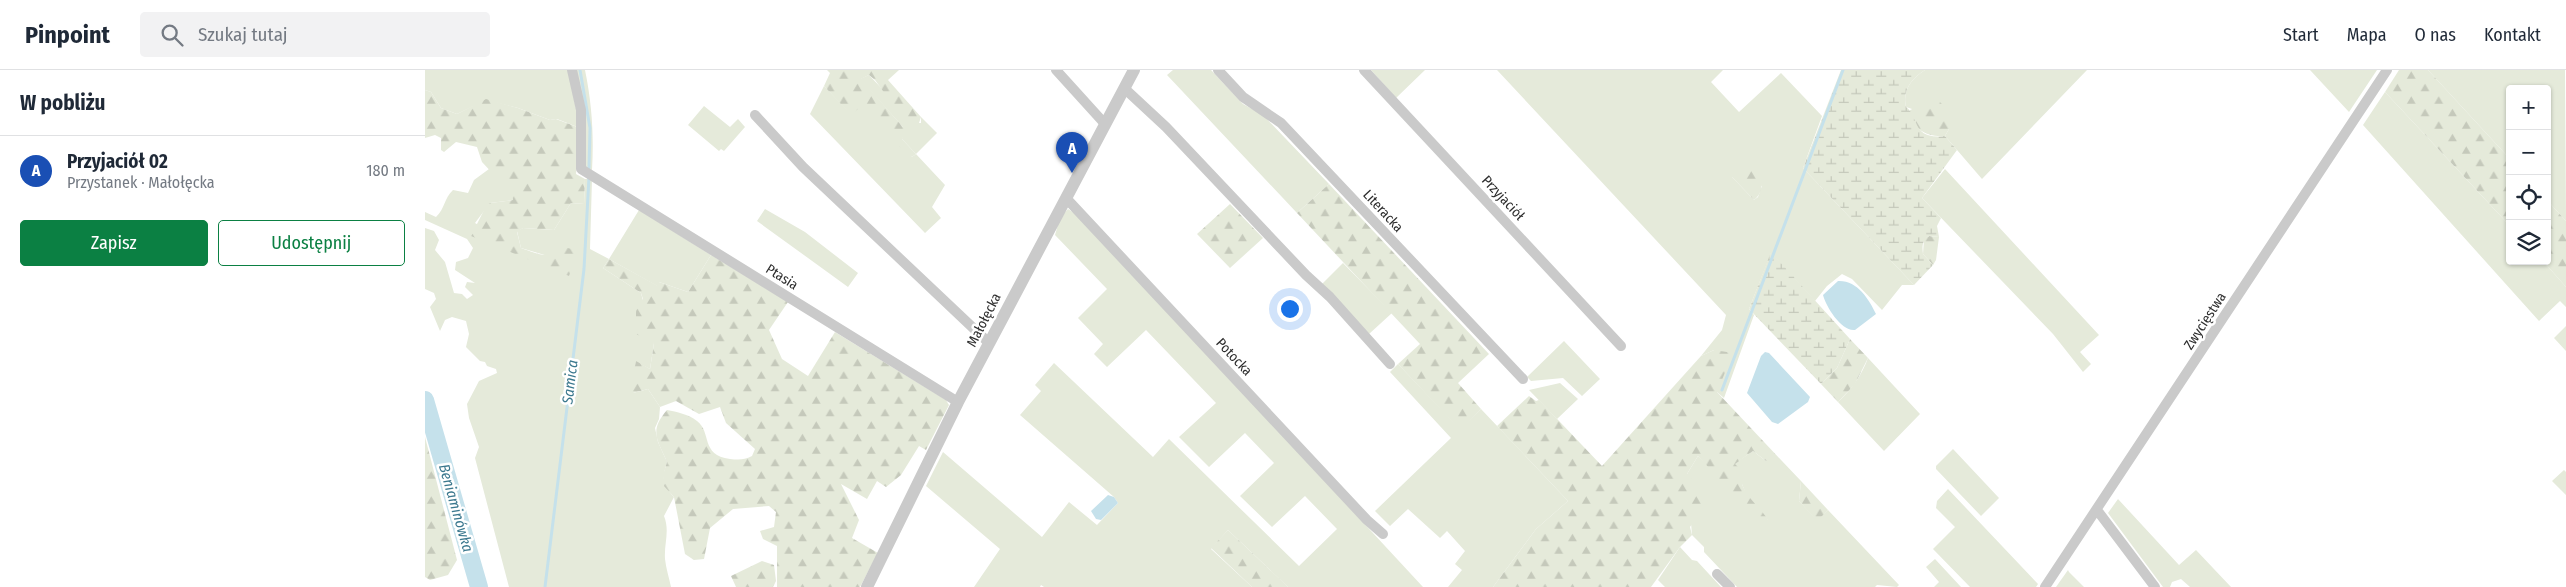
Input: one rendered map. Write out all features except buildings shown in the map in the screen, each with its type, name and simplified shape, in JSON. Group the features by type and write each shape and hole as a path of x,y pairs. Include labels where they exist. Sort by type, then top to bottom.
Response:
{"street":[{"name":"Ptasia","path":"572,70 581,110 581,169 958,402"},
{"path":"1056,70 1105,124"},
{"name":"Małołęcka","path":"867,587 958,402 1134,70"},
{"name":"Literacka","path":"1218,70 1243,97 1281,123 1523,379"},
{"name":"Przyjaciół","path":"1364,70 1621,346"},
{"name":"Zwycięstwa","path":"2045,587 2387,70"},
{"path":"1124,88 1187,148 1330,297 1389,364"},
{"path":"755,116 803,167 989,343"},
{"name":"Potocka","path":"1066,198 1367,520 1383,534"},
{"path":"2097,510 2155,587"},
{"path":"1717,574 1730,587"}],"green space":[{"path":"425,70 568,70 580,128 557,119 550,120 518,108 486,100 457,114 441,108 431,92 425,90"},
{"path":"576,70 585,70 589,95 593,145 592,170 586,168"},
{"path":"827,70 899,70 888,80 921,117 918,126 907,124 875,80 869,75 861,79 903,127 905,132 902,139 916,154 912,157 907,154 860,107 851,115 824,86 830,73"},
{"path":"1173,70 1211,70 1243,104 1263,115 1329,184 1297,213 1167,75"},
{"path":"1371,70 1425,70 1396,98"},
{"path":"1497,70 1723,70 1711,82 1739,112 1781,73 1822,116 1803,168 1914,285 1902,285 1882,310 1852,279 1842,274 1827,286 1815,301 1771,253 1749,309 1754,315 1724,398 1717,392 1714,350 1701,356 1722,330 1726,315","holes":["1732,177 1762,186 1758,197 1754,200"]},
{"path":"1841,70 1925,70 1909,85 1905,95 1906,107 1921,131 1927,135 1945,136 1957,150 1922,198 1941,218 1937,226 1939,237 1929,236 1923,246 1923,254 1933,265 1914,285 1803,168"},
{"path":"1925,70 2087,70 1982,179 1945,136 1949,129 1921,106 1915,110 1906,107 1905,95 1909,85"},
{"path":"2310,70 2377,70 2349,112"},
{"path":"2399,70 2428,70 2506,155 2506,222 2385,92"},
{"path":"2428,70 2565,70 2566,221 2551,204 2551,85 2506,85 2506,155"},
{"path":"869,75 886,93 907,123 921,123 921,117 937,133 916,154 902,139 903,127 860,79"},
{"path":"824,86 851,114 860,106 912,157 916,154 945,185 932,207 941,218 925,233 810,114"},
{"path":"425,90 431,92 441,108 457,114 486,99 550,120 556,119 580,128 576,174 585,179 584,204 571,203 554,230 523,228 517,232 521,248 537,254 553,254 562,247 578,250 569,276 471,236 486,206 490,203 513,200 512,188 495,176 482,162 477,147 456,142 444,152 441,150 441,138 435,135 425,138"},
{"path":"2385,92 2506,222 2506,265 2547,265 2566,287 2566,307 2560,301 2539,321 2363,125"},
{"path":"1940,102 1950,113 1949,129 1945,136 1927,134 1921,131 1913,122 1910,110 1926,103"},
{"path":"704,106 730,127 738,119 745,127 724,151 721,149 719,151 688,125"},
{"path":"489,169 513,188 513,200 490,203 475,223 569,276 556,254 548,256 521,248 517,231 523,228 554,230 571,203 584,204 585,179 592,179 590,249 609,259 603,268 641,293 654,343 650,369 636,362 633,393 648,389 660,407 659,419 655,428 658,442 667,462 664,481 674,497 664,516 667,532 665,559 671,587 509,587 475,458 479,447 469,418 467,404 479,381 497,373 496,369 480,361 466,347 469,334 466,321 452,317 445,320 440,331 430,307 436,299 434,293 425,289 425,228 434,231 439,240 435,250 445,262 454,293 462,294 467,299 473,295 465,287 467,282 475,283 455,270 456,262 468,258 473,248 467,239 425,220 425,212 436,217 453,190 468,193 474,180"},
{"path":"1750,169 1758,175 1761,183 1760,192 1754,200 1732,177"},
{"path":"1945,169 2099,335 2080,352 2091,364 2083,372 2053,334 1922,198"},
{"path":"1329,184 1489,354 1458,383 1481,409 1460,430 1398,364 1420,344 1297,213"},
{"path":"1230,204 1263,238 1230,268 1197,234"},
{"path":"2551,204 2566,221 2566,287 2547,265 2551,265"},
{"path":"765,209 805,232 858,273 848,287 757,221"},
{"path":"1068,209 1080,217 1423,587 1288,587 1228,530 1211,549 1252,587 1044,587 1041,585 1040,587 974,587 1000,549 926,486 943,452 1042,537 1069,502 1097,525 1118,503 1114,497 1020,415 1041,391 1035,385 1054,363 1153,457 1169,439 1299,566 1337,529 1305,496 1272,527 1240,496 1274,463 1245,433 1209,467 1179,437 1216,403 1146,330 1107,367 1094,354 1103,344 1078,318 1107,289 1055,235 1060,218"},
{"path":"639,210 711,255 688,292 659,282 659,287 609,259"},
{"path":"1929,236 1939,237 1936,260 1933,265 1923,254 1924,239"},
{"path":"1771,252 1850,339 1837,368 1821,384 1749,309"},
{"path":"711,255 788,302 769,330 782,359 808,376 835,332 946,400 949,405 926,450 919,446 901,475 886,487 877,481 867,499 841,484 859,520 852,538 878,553 860,587 777,587 777,546 763,539 760,531 774,527 776,512 769,506 733,509 710,528 704,559 694,560 685,554 674,497 664,486 663,475 667,462 660,447 656,430 661,417 667,410 697,421 704,431 710,448 721,457 744,459 752,456 755,449 726,423 720,407 699,414 676,401 660,407 648,389 630,392 636,361 650,369 654,343 636,334 636,308 643,299 641,293 603,268 609,259 658,286 659,282 688,292"},
{"path":"1343,263 1392,313 1369,334 1322,284"},
{"path":"2566,326 2566,351 2554,338"},
{"path":"1850,339 1868,358 1855,384 1838,402 1821,384 1837,368"},
{"path":"1564,341 1600,379 1582,396 1563,378 1531,381 1527,377"},
{"path":"1714,350 1733,353 1717,392 1782,461 1766,461 1753,451 1735,464 1747,476 1742,484 1748,495 1768,520 1771,526 1768,532 1698,456 1687,474 1711,498 1690,527 1692,535 1680,547 1651,587 1493,587 1536,529 1568,501 1497,426 1529,396 1536,401 1539,400 1602,466 1701,356"},
{"path":"1868,358 1920,414 1884,451 1838,402 1856,382"},
{"path":"1398,364 1460,429 1481,409 1568,501 1536,529 1493,587 1448,587 1462,570 1455,564 1465,551 1447,531 1440,538 1408,509 1390,526 1375,511 1451,438 1390,372"},
{"path":"1560,383 1578,399 1557,419 1529,390"},
{"path":"425,437 457,560 448,575 430,580 425,577"},
{"path":"1953,449 1999,498 1981,516 1936,469 1936,466"},
{"path":"1753,451 1766,461 1782,461 1801,481 1799,501 1817,520 1828,510 1899,585 1897,587 1877,585 1875,587 1737,587 1704,552 1704,547 1692,535 1687,474 1698,456 1768,520 1746,494 1734,464"},
{"path":"2564,470 2566,472 2566,495 2552,481"},
{"path":"1801,481 1828,510 1817,521 1799,501"},
{"path":"1948,489 2038,584 2036,587 1970,587 1933,549 1955,527 1936,508 1937,501"},
{"path":"2118,499 2179,565 2196,550 2231,587 2190,587 2181,579 2172,582 2170,587 2163,587 2108,513"},
{"path":"1228,530 1288,587 1252,587 1211,548"},
{"path":"1680,547 1692,560 1697,561 1721,587 1665,587 1658,580"},
{"path":"1935,559 1961,587 1934,587 1939,582 1926,567"},
{"path":"762,561 774,565 776,581 773,587 736,587 731,576"},
{"path":"2068,570 2069,572 2084,587 2056,587"}],"water":[{"path":"1838,281 1857,287 1870,302 1876,314 1855,330 1845,327 1835,318 1823,295"},
{"path":"1765,352 1769,353 1810,397 1808,402 1778,424 1772,422 1747,393 1761,356"},
{"path":"1108,495 1114,497 1118,503 1101,520 1096,519 1091,511"}],"waterway":[{"name":"Samica","path":"580,70 590,128 589,168"},
{"path":"1722,390 1843,70"},
{"name":"Samica","path":"545,587 584,269 589,177"},
{"name":"Beniaminówka","path":"425,400 479,587"}],"place":[{"name":"Przyjaciół 02","path":"1072,173"}]}
